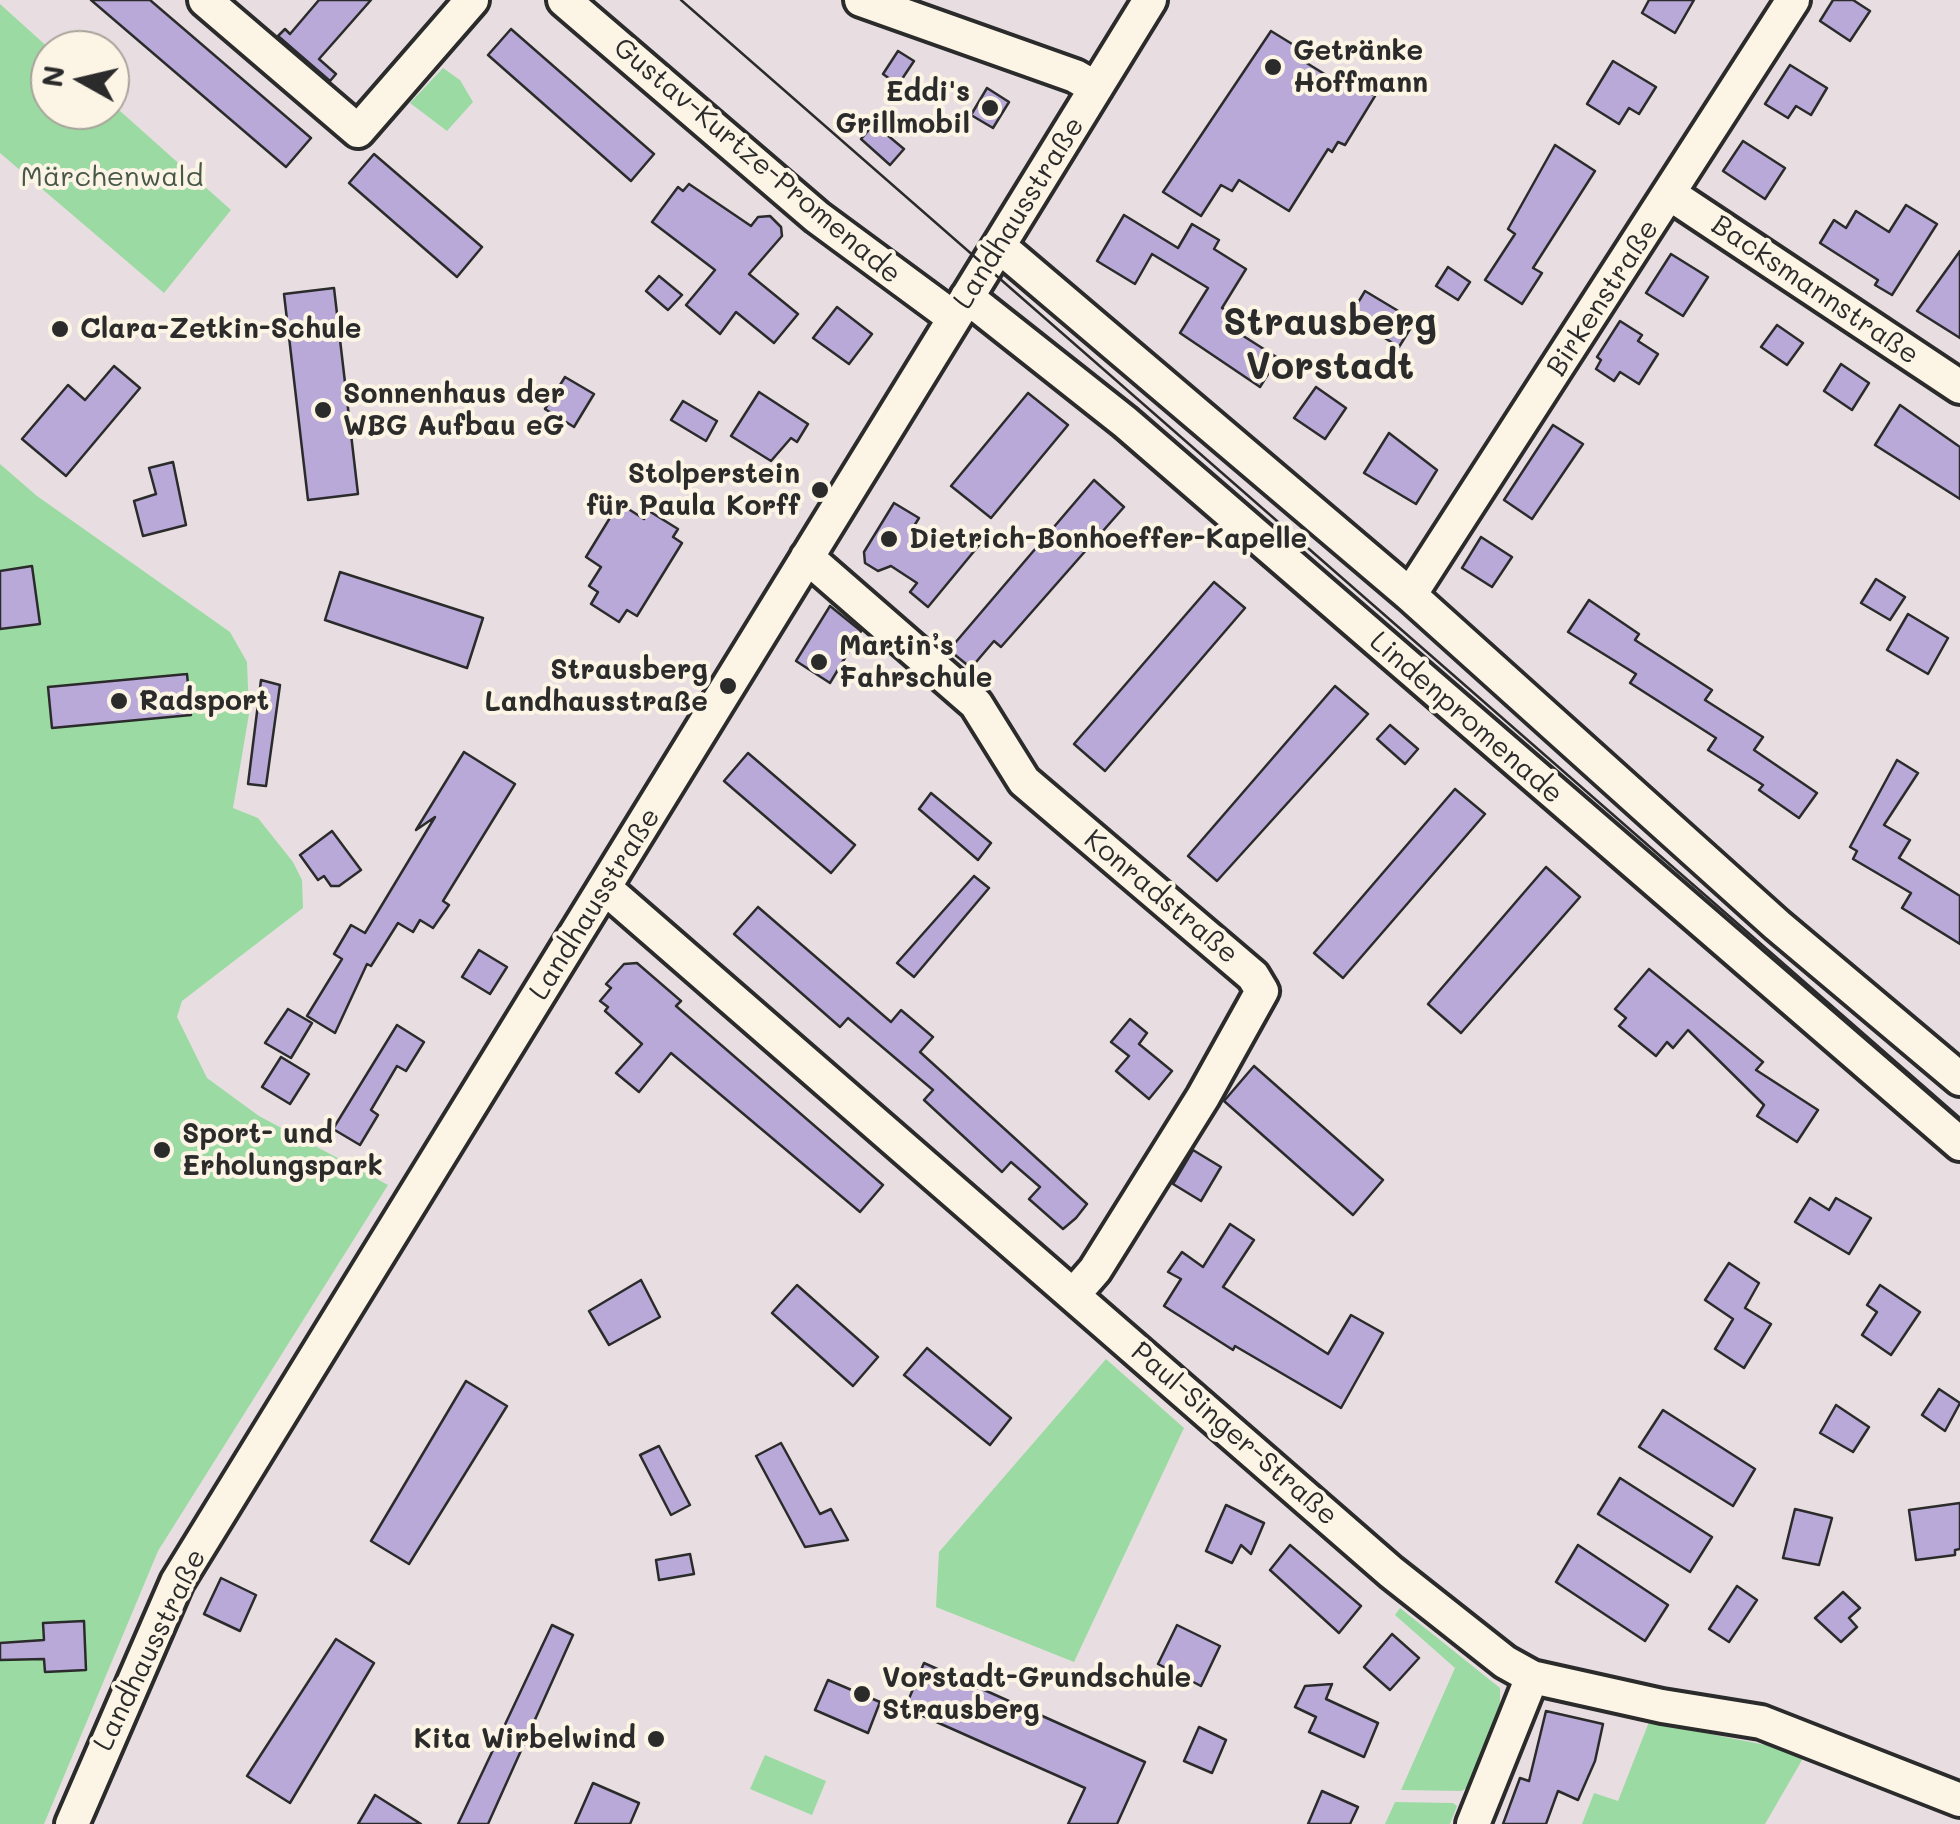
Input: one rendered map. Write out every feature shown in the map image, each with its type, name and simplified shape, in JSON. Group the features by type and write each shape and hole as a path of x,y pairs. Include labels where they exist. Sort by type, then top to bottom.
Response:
{"street":[{"path":"205,0 358,132 472,0"},
{"name":"Gustav-Kurtze-Promenade","path":"564,0 816,217 960,307"},
{"path":"861,0 1075,76 1096,88"},
{"name":"Landhausstraße","path":"72,1824 176,1582 1150,0"},
{"name":"Birkenstraße","path":"1410,595 1793,0"},
{"name":"Backsmannstraße","path":"1670,194 1960,387"},
{"name":"Lindenpromenade","path":"999,246 1410,595 1778,925 1960,1079"},
{"name":"Lindenpromenade","path":"960,307 1126,422 1960,1144"},
{"name":"Konradstraße","path":"807,557 976,704 1024,780 1252,976 1262,991 1203,1097 1095,1270 1075,1293"},
{"name":"Paul-Singer-Straße","path":"606,888 1460,1631 1532,1677 1662,1706 1762,1722 1960,1800"},
{"path":"1474,1824 1532,1677"}],"green space":[{"name":"Märchenwald","path":"0,4 30,31 30,130 130,130 130,120 231,210 164,293 0,153"},
{"path":"443,68 460,80 473,102 447,131 410,103"},
{"name":"Sport- und Erholungspark","path":"0,464 37,496 230,632 247,662 249,714 233,808 258,818 293,862 302,880 303,908 182,1001 177,1017 207,1078 259,1116 388,1185 158,1551 44,1824 0,1824"},
{"path":"1106,1359 1184,1428 1074,1662 936,1607 939,1552"},
{"path":"1400,1608 1500,1688 1500,1704 1468,1787 1462,1791 1401,1790 1455,1668 1395,1615"},
{"path":"1649,1722 1805,1755 1765,1824 1582,1824 1594,1793 1618,1801"},
{"path":"765,1755 826,1781 812,1815 750,1789"},
{"path":"1395,1802 1457,1806 1450,1824 1385,1824"}],"building":[{"path":"91,0 150,0 311,138 286,167"},
{"path":"319,0 371,0 319,59 336,74 330,81 278,36 285,29 290,34"},
{"path":"1649,0 1694,0 1675,33 1642,13"},
{"path":"1833,0 1853,0 1870,11 1850,41 1820,21"},
{"path":"511,29 654,154 631,181 488,55"},
{"path":"1271,31 1310,55 1305,62 1339,83 1343,76 1375,96 1345,145 1338,142 1332,152 1328,149 1289,211 1239,180 1232,191 1221,185 1201,216 1163,192"},
{"path":"898,51 914,61 898,85 883,74"},
{"path":"1613,61 1656,87 1639,114 1629,108 1619,124 1587,104"},
{"path":"1790,65 1827,88 1811,115 1796,106 1788,118 1765,104"},
{"name":"Eddi's Grillmobil","path":"987,88 1009,102 993,128 971,115"},
{"path":"874,124 904,149 890,165 861,139"},
{"path":"1743,141 1785,168 1765,199 1723,171"},
{"path":"1555,145 1595,171 1533,268 1542,273 1522,304 1485,280 1515,234 1508,229"},
{"path":"374,154 482,247 457,277 349,183"},
{"path":"689,184 751,226 758,217 770,216 781,227 782,236 749,274 798,314 774,343 736,312 720,334 686,305 715,270 652,222 678,187 683,191"},
{"path":"1906,205 1937,224 1892,295 1875,285 1878,280 1820,243 1834,220 1846,228 1856,211 1889,232"},
{"path":"1124,215 1178,248 1192,224 1219,240 1214,249 1246,269 1222,308 1244,322 1237,332 1278,358 1260,387 1180,333 1208,288 1152,254 1135,284 1097,261"},
{"path":"1960,251 1960,338 1917,311"},
{"path":"1671,254 1708,277 1683,316 1646,293"},
{"path":"1448,267 1470,282 1458,300 1436,286"},
{"path":"659,276 682,295 668,310 646,291"},
{"name":"Sonnenhaus der WBG Aufbau eG","path":"334,288 358,494 308,500 284,294"},
{"path":"1365,291 1415,321 1399,347 1350,316"},
{"path":"837,307 872,334 849,364 813,338"},
{"path":"1620,321 1642,335 1638,341 1658,354 1639,384 1620,372 1614,381 1596,369 1601,360 1597,357"},
{"path":"1777,325 1803,343 1787,365 1761,347"},
{"path":"1841,364 1869,383 1852,410 1824,391"},
{"path":"114,366 140,388 66,476 22,439 68,385 85,400"},
{"path":"565,377 594,394 574,427 545,409"},
{"path":"1316,387 1346,408 1325,439 1294,418"},
{"path":"759,392 808,424 797,442 791,438 771,461 731,436"},
{"path":"1028,393 1068,425 991,518 951,486"},
{"path":"683,401 717,421 706,441 671,420"},
{"path":"1900,405 1960,447 1960,499 1875,445"},
{"path":"1553,425 1583,444 1532,519 1504,500"},
{"path":"1389,433 1437,470 1416,504 1364,473"},
{"path":"173,462 186,525 143,536 134,501 156,494 149,468"},
{"path":"1094,480 1124,507 1001,647 994,641 971,668 949,650"},
{"path":"619,503 644,519 649,511 678,529 673,537 682,543 637,616 627,610 619,622 591,604 598,592 589,586 601,567 586,557"},
{"path":"894,503 919,518 914,526 947,546 961,529 980,544 928,607 910,592 917,583 891,566 878,571 865,563 864,552"},
{"path":"1481,537 1512,557 1492,587 1462,568"},
{"path":"32,566 40,624 0,629 0,571"},
{"path":"340,572 483,618 467,668 325,620"},
{"path":"1876,579 1905,597 1890,620 1861,603"},
{"path":"1214,582 1245,608 1105,771 1074,744"},
{"path":"1589,600 1639,634 1635,640 1712,690 1705,700 1763,737 1754,750 1817,793 1799,818 1759,790 1763,785 1708,750 1716,738 1630,683 1636,674 1568,632"},
{"path":"830,606 861,631 830,683 796,661"},
{"path":"1908,614 1948,638 1928,674 1887,650"},
{"name":"Radsport","path":"187,674 191,715 52,728 48,687"},
{"path":"261,680 280,685 266,786 248,784"},
{"path":"1335,686 1368,714 1217,881 1188,856"},
{"path":"1390,725 1418,749 1405,764 1377,739"},
{"path":"464,752 515,784 443,901 449,905 433,928 420,920 413,932 398,923 371,966 367,964 335,1033 307,1016 342,959 334,954 351,925 365,933 435,817 416,830"},
{"path":"748,753 855,845 831,873 724,781"},
{"path":"1897,760 1918,773 1884,825 1910,840 1899,858 1960,896 1960,944 1902,908 1911,893 1853,859 1857,851 1850,847"},
{"path":"1455,789 1485,814 1343,978 1314,953"},
{"path":"931,793 991,843 978,860 919,809"},
{"path":"332,831 361,870 339,886 331,886 324,876 318,880 300,855"},
{"path":"1546,867 1580,897 1461,1033 1428,1004"},
{"path":"974,876 989,888 914,977 897,963"},
{"path":"758,907 891,1022 901,1010 933,1037 920,1052 1087,1204 1076,1218 1063,1229 1029,1199 1040,1187 1011,1162 1002,1172 924,1100 933,1090 848,1018 840,1027 734,934"},
{"path":"479,950 507,967 490,994 462,977"},
{"path":"637,963 681,1001 676,1006 883,1185 860,1212 671,1053 639,1092 616,1073 642,1044 605,1011 608,1007 600,1001 611,988 606,984 624,964"},
{"path":"1649,969 1763,1062 1756,1070 1818,1110 1797,1142 1757,1116 1764,1105 1688,1030 1673,1048 1667,1042 1656,1056 1619,1026 1626,1018 1615,1009"},
{"path":"288,1009 312,1023 291,1058 265,1043"},
{"path":"1130,1019 1147,1033 1139,1044 1172,1071 1149,1099 1116,1071 1129,1056 1111,1042"},
{"path":"397,1025 424,1042 406,1071 397,1066 371,1110 378,1115 360,1145 333,1129"},
{"path":"281,1057 309,1074 290,1104 262,1087"},
{"path":"1254,1066 1383,1180 1353,1215 1224,1101"},
{"path":"1193,1150 1221,1167 1201,1201 1173,1184"},
{"path":"1810,1198 1829,1210 1836,1198 1871,1218 1849,1254 1795,1222"},
{"path":"1230,1224 1254,1240 1223,1287 1328,1354 1351,1315 1383,1333 1341,1408 1235,1346 1233,1350 1164,1306 1181,1279 1168,1272 1182,1252 1203,1267"},
{"path":"1729,1263 1759,1283 1745,1308 1771,1324 1744,1368 1715,1349 1733,1319 1705,1300"},
{"path":"641,1280 660,1317 609,1345 589,1311"},
{"path":"797,1285 878,1357 853,1386 772,1313"},
{"path":"1880,1285 1920,1312 1891,1355 1862,1335 1877,1312 1867,1305"},
{"path":"927,1348 1011,1418 990,1445 904,1375"},
{"path":"466,1381 507,1406 409,1564 371,1541"},
{"path":"1939,1389 1960,1403 1945,1431 1922,1415"},
{"path":"1836,1405 1869,1427 1853,1452 1820,1433"},
{"path":"1663,1410 1755,1469 1733,1506 1639,1447"},
{"path":"781,1443 820,1514 831,1509 848,1540 805,1547 756,1456"},
{"path":"659,1446 690,1505 671,1515 640,1455"},
{"path":"1620,1478 1712,1537 1690,1572 1598,1514"},
{"path":"1960,1503 1960,1549 1955,1550 1955,1555 1916,1560 1909,1510"},
{"path":"1226,1505 1264,1523 1251,1554 1241,1545 1232,1563 1206,1551"},
{"path":"1795,1509 1832,1518 1819,1565 1783,1558"},
{"path":"1290,1545 1361,1606 1339,1633 1270,1570"},
{"path":"1578,1545 1668,1605 1645,1641 1556,1582"},
{"path":"690,1554 694,1574 659,1580 656,1560"},
{"path":"221,1578 256,1595 240,1631 204,1614"},
{"path":"1737,1586 1757,1600 1729,1642 1709,1629"},
{"path":"1843,1592 1860,1608 1849,1618 1857,1627 1841,1642 1815,1618"},
{"path":"84,1621 86,1670 45,1672 44,1659 0,1660 0,1643 44,1640 43,1623"},
{"path":"552,1625 573,1635 488,1824 458,1824"},
{"path":"1177,1625 1220,1646 1201,1686 1158,1664"},
{"path":"1392,1634 1419,1658 1390,1690 1364,1667"},
{"path":"336,1639 374,1663 290,1803 247,1776"},
{"path":"924,1663 1145,1762 1117,1824 1068,1824 1085,1788 905,1708"},
{"path":"828,1680 880,1702 868,1733 815,1710"},
{"path":"1332,1684 1326,1699 1378,1723 1364,1757 1309,1732 1316,1717 1295,1707 1305,1686"},
{"path":"1546,1711 1603,1724 1595,1761 1578,1800 1558,1791 1546,1824 1503,1824 1520,1778 1529,1781"},
{"path":"1199,1727 1226,1740 1212,1773 1184,1761"},
{"path":"593,1783 639,1803 630,1824 575,1824"},
{"path":"1322,1791 1358,1807 1350,1824 1308,1824"},
{"path":"375,1795 421,1824 358,1824"}],"tram line":[{"path":"681,0 1960,1118"}],"place":[{"name":"Getränke Hoffmann","path":"1273,67"},
{"name":"Eddi's Grillmobil","path":"990,108"},
{"name":"Clara-Zetkin-Schule","path":"60,329"},
{"name":"Sonnenhaus der WBG Aufbau eG","path":"323,410"},
{"name":"Stolperstein für Paula Korff","path":"820,490"},
{"name":"Dietrich-Bonhoeffer-Kapelle","path":"889,539"},
{"name":"Martin’s Fahrschule","path":"819,662"},
{"name":"Strausberg Landhausstraße","path":"728,686"},
{"name":"Radsport","path":"119,701"},
{"name":"Sport- und Erholungspark","path":"162,1150"},
{"name":"Vorstadt-Grundschule Strausberg","path":"862,1694"},
{"name":"Kita Wirbelwind","path":"656,1739"}],"district":[{"name":"Strausberg Vorstadt","path":"1330,344"}]}
